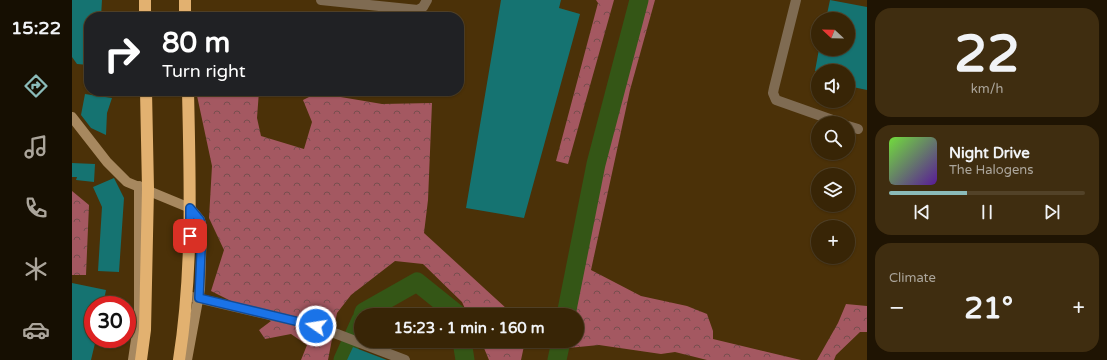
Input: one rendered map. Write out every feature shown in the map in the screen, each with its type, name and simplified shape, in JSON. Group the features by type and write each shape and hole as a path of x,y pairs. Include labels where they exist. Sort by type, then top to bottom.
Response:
{"highway":[{"path":"145,0 145,12"},
{"path":"185,0 185,12"},
{"path":"141,360 146,330 144,188 146,96"},
{"path":"179,360 193,297 188,96"}],"street":[{"path":"321,0 418,10 423,7 426,0"},
{"path":"796,0 774,88 775,98 776,100 821,116"},
{"path":"72,118 119,175 127,182 190,208"},
{"path":"133,360 139,319 144,188"},
{"path":"187,360 193,297 316,326 405,360"}],"green space":[{"path":"596,0 614,0 568,164 556,161 598,3"},
{"path":"645,0 655,0 630,90 591,270 641,296 687,306 707,314 713,331 713,339 801,360 707,360 675,352 661,354 599,345 584,346 584,308 574,308 608,130"},
{"path":"197,96 259,96 257,118 261,136 304,149 312,122 303,100 311,96 335,96 382,104 432,103 428,200 424,233 506,308 465,308 462,302 423,264 395,261 351,295 337,313 328,360 301,360 307,345 291,334 265,339 259,330 271,321 211,291 224,250 209,218 212,166"},
{"path":"72,191 89,205 86,275 72,275"},
{"path":"846,304 867,306 867,332 860,332 836,355 834,360 817,360 838,323"},
{"path":"484,348 524,348 521,360 489,360"}],"building":[{"path":"72,0 102,0 101,12 84,12 84,65 77,64 72,57"},
{"path":"501,0 561,0 559,8 580,14 524,218 466,208"},
{"path":"830,0 867,7 867,90 855,87 855,64 816,64 818,56 855,56 855,12 827,12"},
{"path":"85,96 112,98 107,113 106,135 91,128 81,115"},
{"path":"72,163 95,164 94,182 76,180 77,177 72,177"},
{"path":"114,178 124,198 119,272 98,271 102,207 93,187"},
{"path":"72,283 106,290 105,296 84,296 84,348 94,348 91,360 72,360"},
{"path":"353,347 387,360 347,360"}],"waterway":[{"path":"567,308 596,164 639,0"},
{"path":"371,308 417,282 449,308"},
{"path":"343,360 354,336"},
{"path":"463,348 465,360"},
{"path":"557,360 560,348"}],"route":[{"path":"190,236 190,208 200,220 202,228 199,298 316,326"}]}
